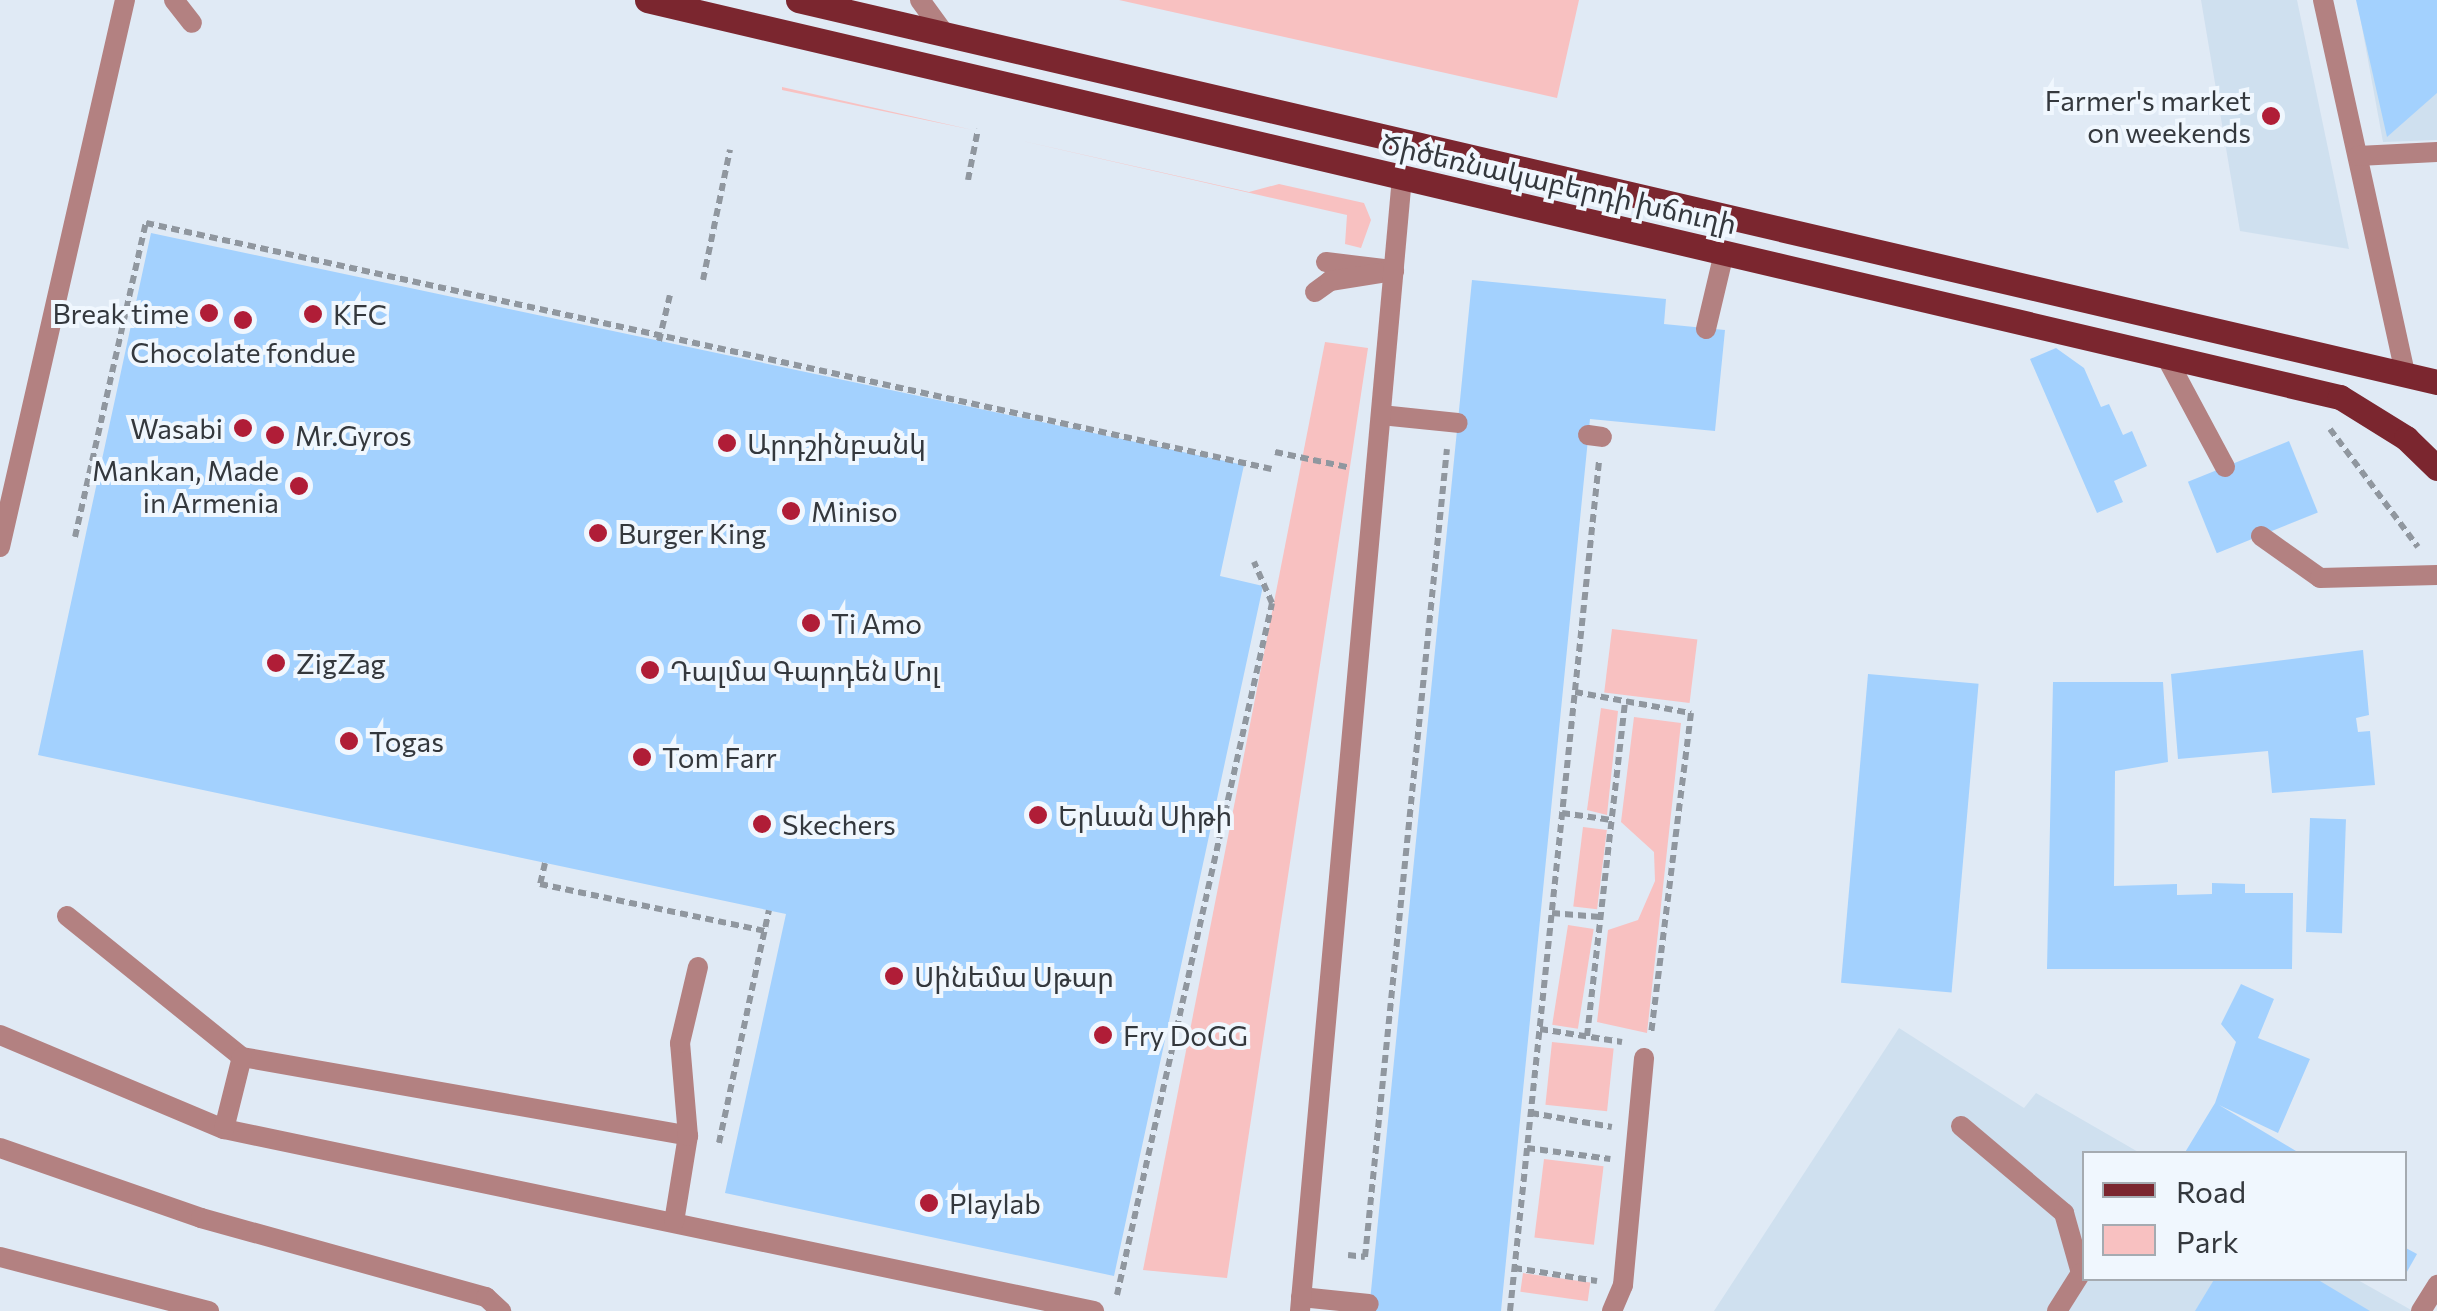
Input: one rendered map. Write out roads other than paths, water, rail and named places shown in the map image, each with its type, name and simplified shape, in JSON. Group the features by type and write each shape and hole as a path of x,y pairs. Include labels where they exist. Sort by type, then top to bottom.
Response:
{"main road":[{"name":"Ծիծեռնակաբերդի խճուղի","path":"647,0 2340,397 2406,438 2437,468"},
{"name":"Ծիծեռնակաբերդի խճուղի","path":"798,0 2437,382"}],"lane":[{"path":"0,548 126,0"},
{"path":"177,0 192,24"},
{"path":"920,0 944,34"},
{"path":"2323,0 2405,372"},
{"path":"2358,156 2437,152"},
{"path":"1369,1304 1300,1304 1402,176"},
{"path":"1706,329 1724,252"},
{"path":"1326,262 1394,271"},
{"path":"1315,292 1330,281 1394,271"},
{"path":"2165,355 2225,467"},
{"path":"1381,415 1454,422"},
{"path":"2260,536 2320,578 2433,575"},
{"path":"67,916 242,1057 688,1136"},
{"path":"674,1222 688,1136 680,1043 698,967"},
{"path":"0,1036 224,1129 1094,1311"},
{"path":"224,1129 242,1057"},
{"path":"1612,1311 1623,1285 1644,1058"},
{"path":"1961,1126 2064,1213 2081,1273 2057,1311"},
{"path":"0,1148 201,1218 486,1297 501,1311"},
{"path":"0,1257 209,1311"},
{"path":"2421,1311 2437,1285"}],"place":[{"name":"Farmer's market on weekends","path":"2271,116"},
{"name":"Break time","path":"209,313"},
{"name":"KFC","path":"313,314"},
{"name":"Chocolate fondue","path":"243,320"},
{"name":"Wasabi","path":"243,428"},
{"name":"Mr.Gyros","path":"275,435"},
{"name":"Արդշինբանկ","path":"727,443"},
{"name":"Mankan, Made in Armenia","path":"299,486"},
{"name":"Miniso","path":"791,511"},
{"name":"Burger King","path":"598,533"},
{"name":"Ti Amo","path":"811,623"},
{"name":"ZigZag","path":"276,663"},
{"name":"Դալմա Գարդեն Մոլ","path":"650,670"},
{"name":"Togas","path":"349,741"},
{"name":"Tom Farr","path":"642,757"},
{"name":"Երևան Սիթի","path":"1038,815"},
{"name":"Skechers","path":"762,824"},
{"name":"Սինեմա Սթար","path":"894,976"},
{"name":"Fry DoGG","path":"1103,1035"},
{"name":"Playlab","path":"929,1203"}]}
